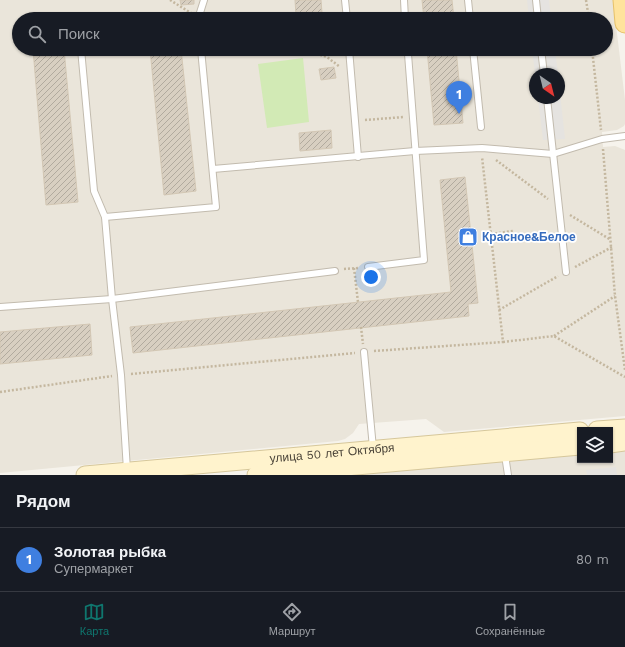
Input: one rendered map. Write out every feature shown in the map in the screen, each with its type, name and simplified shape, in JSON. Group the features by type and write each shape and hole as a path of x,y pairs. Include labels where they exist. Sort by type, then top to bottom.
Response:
{"main road":[{"path":"623,0 625,23"}],"street":[{"path":"613,429 625,428"},
{"name":"улица 50 лет Октября","path":"85,475 157,472 259,471 374,461 505,446 577,433"},
{"path":"613,444 625,442"},
{"name":"улица 50 лет Октября","path":"505,446 577,446"}],"lane":[{"path":"200,12 204,0"},
{"path":"345,0 346,12"},
{"path":"404,0 405,12"},
{"path":"468,0 469,12"},
{"path":"536,0 537,12"},
{"path":"82,56 94,191 105,217 112,299 122,375 128,473"},
{"path":"105,217 216,207 202,56"},
{"path":"350,56 358,157"},
{"path":"368,267 424,260 408,56"},
{"path":"474,56 481,127"},
{"path":"542,56 543,68"},
{"path":"548,104 566,272"},
{"path":"213,169 415,151 482,148 553,154 602,139 625,136"},
{"path":"0,307 112,299 335,271"},
{"path":"364,352 374,461"},
{"path":"505,446 508,475"}],"path":[{"path":"170,0 189,12"},
{"path":"586,0 587,12"},
{"path":"323,56 351,75"},
{"path":"593,56 602,132"},
{"path":"355,121 412,116"},
{"path":"603,147 615,296 625,370"},
{"path":"482,148 559,208 611,240"},
{"path":"482,148 503,342"},
{"path":"491,234 513,231"},
{"path":"499,310 612,248"},
{"path":"335,271 368,267"},
{"path":"354,268 358,302"},
{"path":"0,392 122,375 364,352 503,342 554,336 615,296"},
{"path":"361,327 364,352"},
{"path":"554,336 625,377"}],"shaded area":[{"path":"0,0 613,0 625,100 625,124 617,130 602,132 603,147 615,146 625,150 625,416 444,432 426,419 359,424 353,433 345,439 338,441 0,473"},
{"path":"527,0 549,0 550,12 528,12"},
{"path":"533,56 556,56 557,68 534,68"},
{"path":"539,104 561,104 565,139 543,140"},
{"path":"625,448 625,475 314,475 577,452 577,463 613,463 613,449"},
{"path":"616,467 617,475 587,475 586,470"}],"green space":[{"path":"303,58 309,122 267,128 258,64"}],"building":[{"path":"180,0 194,0 194,4 181,5"},
{"path":"295,0 321,0 322,12 296,12"},
{"path":"422,0 452,0 453,12 423,12"},
{"path":"34,56 65,56 78,202 46,205"},
{"path":"151,56 182,56 196,191 164,195"},
{"path":"428,56 457,56 463,123 434,125"},
{"path":"334,67 336,78 321,80 319,69"},
{"path":"331,130 332,148 300,151 299,133"},
{"path":"465,177 478,303 468,304 469,316 133,353 130,327 451,292 440,180"},
{"path":"90,324 92,355 0,364 0,332"}],"place":[{"name":"Золотая рыбка","path":"459,114"},
{"name":"Красное&Белое","path":"468,237"}]}
